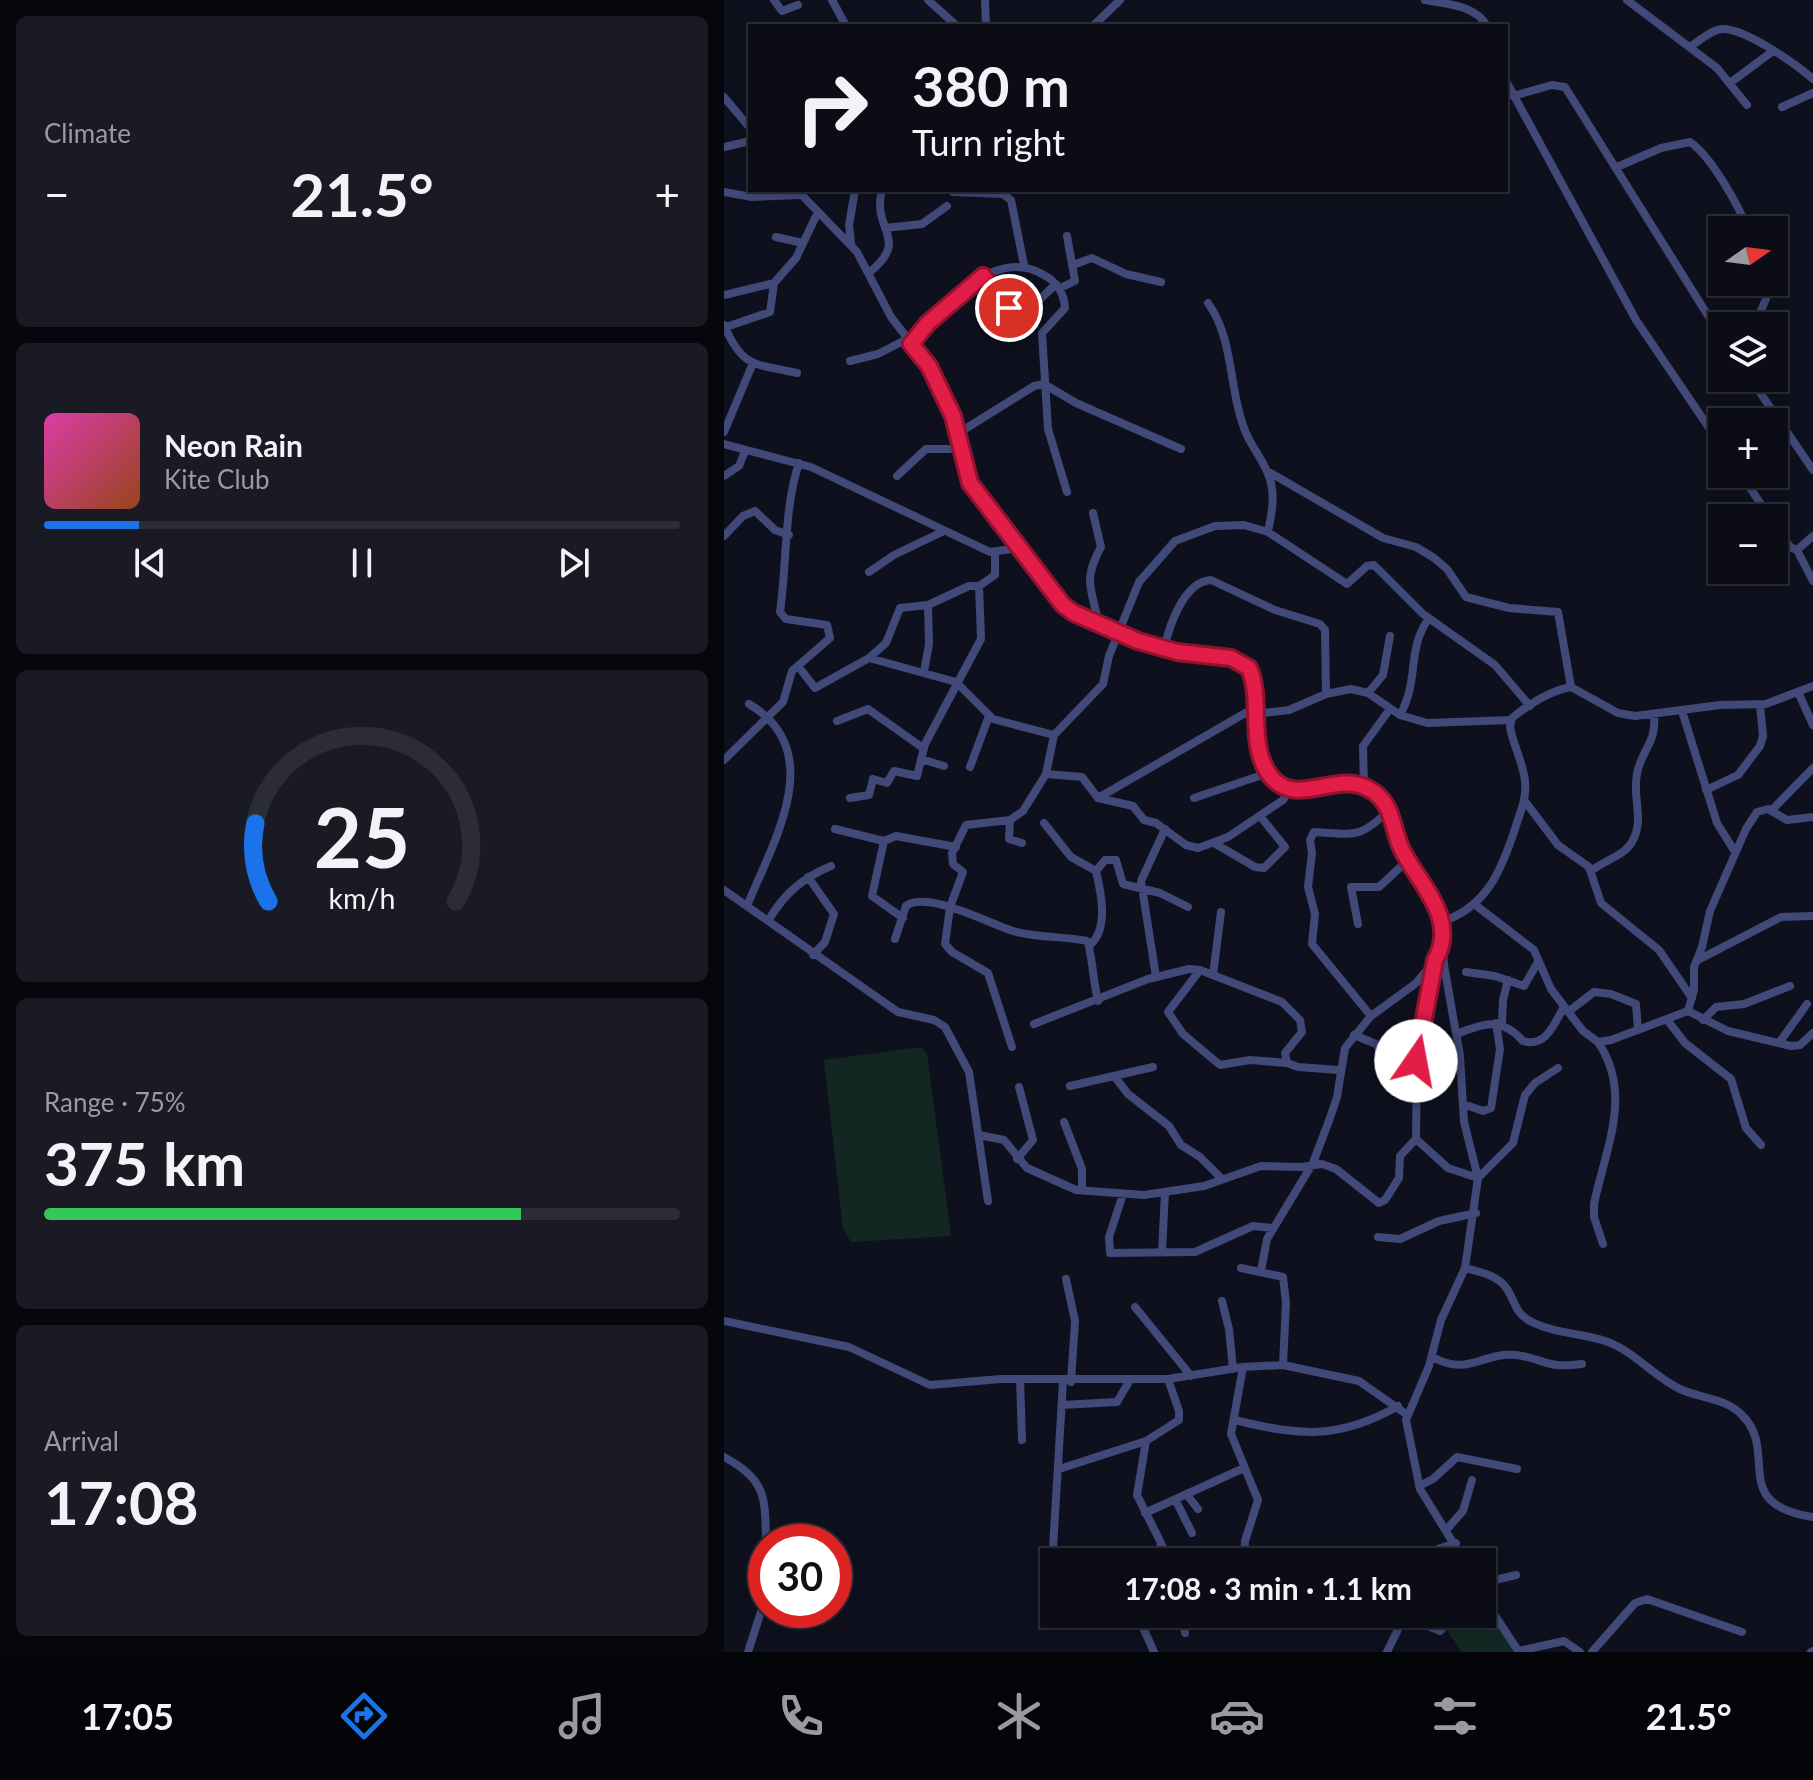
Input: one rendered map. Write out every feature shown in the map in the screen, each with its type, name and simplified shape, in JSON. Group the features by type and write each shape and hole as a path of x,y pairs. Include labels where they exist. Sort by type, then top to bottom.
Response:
{"street":[{"path":"774,0 782,11 798,5"},
{"path":"832,0 845,24"},
{"path":"928,0 955,24"},
{"path":"985,0 986,24"},
{"path":"1095,24 1120,0"},
{"path":"1425,0 1467,9 1483,18 1486,24"},
{"path":"1627,0 1690,47 1730,83 1747,105"},
{"path":"1690,47 1722,29 1773,51 1813,79"},
{"path":"1730,83 1773,51"},
{"path":"1508,85 1636,320 1708,426"},
{"path":"1513,96 1552,85 1565,87 1708,315"},
{"path":"1782,107 1813,93"},
{"path":"724,97 748,126"},
{"path":"724,147 748,141"},
{"path":"1617,167 1661,148 1690,142 1700,150 1742,216"},
{"path":"724,192 752,197 798,192 851,243 870,272 886,308 935,377 957,434 970,483 1063,605 1119,634 1164,649 1244,662 1252,674 1258,744 1268,773 1290,790 1338,783 1364,786 1389,810 1408,860 1435,900 1441,922 1442,949 1457,1034 1463,1104 1478,1178 1476,1213 1465,1268 1441,1320 1432,1357 1406,1414 1419,1486 1458,1548"},
{"path":"851,243 849,225 855,192"},
{"path":"870,272 883,261 890,248 878,206 882,192"},
{"path":"953,192 1003,194 1011,200 1024,265"},
{"path":"885,228 922,224 947,206"},
{"path":"797,373 753,363 735,351 725,326 769,314 774,283 803,243 818,212"},
{"path":"983,276 1009,308 1018,312 1058,286 1074,283 1067,236"},
{"path":"776,237 803,243"},
{"path":"1073,265 1092,258 1126,274 1161,282"},
{"path":"850,361 909,342 983,276 1002,267 1024,265 1058,286 1065,308 1042,333 1048,429 1067,492"},
{"path":"724,295 774,283"},
{"path":"1208,303 1225,331 1227,363 1245,430 1267,471 1272,496 1268,532"},
{"path":"724,432 753,363"},
{"path":"957,434 1034,386 1044,384 1076,403 1181,449"},
{"path":"1760,392 1813,470"},
{"path":"724,444 799,463 995,553 1019,548"},
{"path":"897,476 926,449 961,449"},
{"path":"724,476 739,466 745,451"},
{"path":"724,760 783,702 789,677 825,645 831,633 822,624 780,615 789,535 789,500 799,463"},
{"path":"1267,471 1383,538 1416,547 1434,558 1447,569 1466,597 1509,608 1558,612 1571,687"},
{"path":"724,536 743,516 755,511 775,530 789,535"},
{"path":"1093,513 1101,547 1090,565 1089,579 1099,625"},
{"path":"1012,1047 988,973 947,948 950,907 963,872 952,861 956,847 966,825 1010,820 1023,811 1046,774 1054,735 1100,690 1139,582 1175,541 1223,525 1244,525 1268,532 1347,584 1367,566 1374,565 1429,618 1484,655 1530,706"},
{"path":"869,572 902,550 944,531"},
{"path":"1797,550 1813,536"},
{"path":"1788,544 1797,550 1813,581"},
{"path":"798,666 815,688 869,658 889,639 900,608 928,605 969,586 979,586 995,575 995,553"},
{"path":"1164,649 1178,611 1198,585 1211,580 1275,610 1323,627 1326,694"},
{"path":"850,798 869,795 873,779 887,783 894,771 915,777 923,748 981,639 979,586"},
{"path":"924,672 929,644 928,605"},
{"path":"1400,715 1412,690 1417,640 1429,618"},
{"path":"1368,693 1383,675 1390,636"},
{"path":"869,658 956,682 989,716 1008,725 1054,735"},
{"path":"1571,687 1623,715 1654,715 1732,704 1760,705 1813,686"},
{"path":"1098,798 1254,711 1300,707 1326,694 1351,689 1368,693 1400,715 1444,725 1511,720 1530,706 1571,687"},
{"path":"1798,692 1813,725"},
{"path":"747,906 784,814 790,788 788,743 767,716 749,704"},
{"path":"1706,790 1738,775 1760,746 1763,736 1760,705"},
{"path":"837,721 868,709 923,748"},
{"path":"1364,786 1363,746 1390,709"},
{"path":"1682,711 1721,833 1735,852"},
{"path":"1591,871 1627,849 1636,835 1639,822 1636,775 1655,735 1654,715"},
{"path":"970,767 989,716"},
{"path":"1441,922 1459,916 1474,904 1502,869 1524,800 1525,776 1511,733 1511,720"},
{"path":"921,759 944,766"},
{"path":"1771,811 1813,768"},
{"path":"1194,798 1268,773"},
{"path":"1046,774 1082,777 1098,798 1133,806 1142,819 1165,829 1190,846 1214,843 1283,800 1290,790"},
{"path":"1524,800 1558,845 1591,871 1601,903 1659,950 1692,998"},
{"path":"1371,1016 1312,944 1315,914 1308,887 1312,853 1310,840 1314,832 1352,836 1363,833 1389,810"},
{"path":"1598,1042 1668,1021 1688,1011 1710,911 1735,852 1757,812 1771,811 1787,820 1813,817"},
{"path":"1214,843 1255,867 1264,868 1285,847 1260,816"},
{"path":"1010,820 1009,839 1022,843"},
{"path":"1044,823 1071,857 1096,871"},
{"path":"835,829 884,841 896,836 956,847"},
{"path":"1156,977 1141,889 1142,875 1165,829"},
{"path":"884,841 872,896 903,918"},
{"path":"1098,1001 1090,971 1090,945 1098,937 1102,914 1096,871 1105,860 1116,860 1120,882 1166,895 1188,907"},
{"path":"1358,924 1351,887 1379,887 1408,860"},
{"path":"768,921 783,898 808,877 831,866"},
{"path":"808,877 834,914 825,942 813,955"},
{"path":"724,890 898,1012 934,1020 945,1027 967,1066 988,1201"},
{"path":"895,939 910,903 950,907 1011,930 1038,937 1065,937 1090,945"},
{"path":"1474,904 1530,946 1539,961 1544,980 1583,1031 1598,1042 1610,1062 1618,1089 1594,1204 1594,1217 1603,1244"},
{"path":"1213,975 1221,912"},
{"path":"1697,960 1781,917 1813,916"},
{"path":"1261,1271 1265,1245 1273,1228 1313,1163 1337,1097 1341,1056 1371,1016 1415,984 1442,949"},
{"path":"979,1135 1004,1140 1017,1159 1035,1173 1082,1190 1123,1194 1165,1192 1261,1166 1301,1167 1313,1163 1336,1169 1371,1199 1382,1202 1401,1171 1400,1156 1416,1139 1416,1061 1435,960"},
{"path":"1466,972 1526,985 1539,961"},
{"path":"1034,1024 1156,977 1180,970 1200,970 1282,1002 1294,1013 1302,1032 1285,1053 1287,1063"},
{"path":"1200,970 1168,1012 1183,1034 1220,1065 1250,1060 1339,1070"},
{"path":"1463,1104 1483,1111 1491,1108 1500,1049 1499,1024 1508,980"},
{"path":"1703,1020 1716,1007 1744,1004 1790,986"},
{"path":"1457,1034 1499,1024 1523,1041 1537,1042 1549,1033 1566,1010 1594,992 1611,994 1636,1004 1638,1030"},
{"path":"1779,1043 1807,1004"},
{"path":"1688,1011 1728,1031 1779,1043 1797,1046 1813,1033"},
{"path":"1668,1021 1685,1043 1731,1079 1746,1128 1761,1145"},
{"path":"1354,1035 1376,1044 1387,1062 1416,1061"},
{"path":"1070,1086 1153,1067"},
{"path":"1478,1178 1513,1143 1525,1095 1535,1083 1558,1068"},
{"path":"1115,1077 1128,1094 1169,1126 1181,1145 1200,1157 1222,1179"},
{"path":"1017,1159 1033,1140 1019,1087"},
{"path":"1064,1122 1082,1169 1082,1190"},
{"path":"1416,1139 1448,1168 1478,1178"},
{"path":"1162,1252 1165,1192"},
{"path":"1123,1194 1108,1250 1118,1254 1195,1252 1253,1226 1273,1228"},
{"path":"1378,1237 1400,1239 1439,1221 1476,1213"},
{"path":"1241,1268 1279,1274 1284,1280 1283,1365"},
{"path":"1465,1268 1484,1273 1502,1284 1516,1310 1528,1320 1557,1331 1608,1342 1679,1389 1738,1410 1753,1434 1764,1491 1769,1500 1784,1511 1813,1517"},
{"path":"1053,1548 1062,1405 1075,1321 1066,1279"},
{"path":"1222,1301 1229,1329 1233,1369"},
{"path":"1135,1307 1191,1376"},
{"path":"724,1321 849,1347 930,1385 1020,1379 1067,1382 1168,1379 1243,1367 1283,1365 1359,1381 1406,1414"},
{"path":"1432,1357 1459,1368 1512,1355 1551,1367 1582,1364"},
{"path":"1243,1367 1231,1434 1258,1500 1245,1548"},
{"path":"1020,1379 1022,1440"},
{"path":"1059,1469 1146,1441 1180,1418 1168,1379"},
{"path":"1062,1405 1114,1403 1130,1380"},
{"path":"1235,1420 1293,1433 1345,1430 1398,1406"},
{"path":"1146,1441 1137,1495 1164,1548"},
{"path":"724,1457 746,1470 762,1491 765,1524"},
{"path":"1419,1486 1437,1476 1457,1457 1517,1469"},
{"path":"1145,1513 1244,1468"},
{"path":"1447,1529 1461,1515 1472,1480"},
{"path":"1187,1495 1198,1509"},
{"path":"1176,1501 1192,1533"},
{"path":"1160,1548 1161,1543"},
{"path":"1441,1548 1456,1543"},
{"path":"1496,1580 1516,1575"},
{"path":"1592,1652 1630,1607 1647,1599 1742,1632"},
{"path":"1496,1617 1519,1652 1564,1641 1580,1652"},
{"path":"748,1652 756,1628"},
{"path":"1143,1628 1154,1652"},
{"path":"1184,1628 1185,1633"},
{"path":"1387,1652 1397,1628"}],"green space":[{"path":"921,1047 927,1054 951,1236 851,1242 843,1229 824,1060"},
{"path":"1496,1620 1516,1652 1462,1652 1447,1631 1449,1628 1496,1628"}],"route":[{"path":"1009,308 983,276 928,323 911,344 929,366 953,416 967,478 1054,594 1074,613 1119,634 1164,649 1244,662 1252,674 1258,744 1268,773 1281,786 1295,791 1338,783 1364,786 1393,814 1403,851 1435,900 1441,922 1442,949 1435,960 1416,1061"}]}
